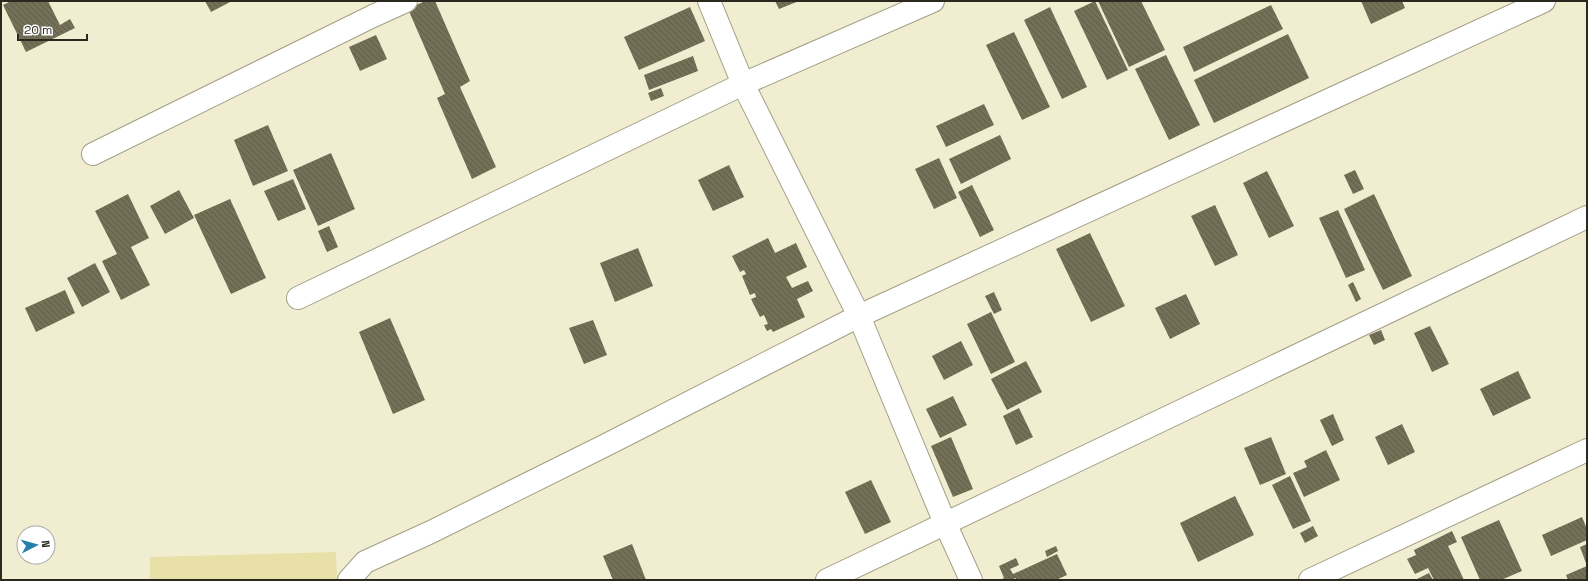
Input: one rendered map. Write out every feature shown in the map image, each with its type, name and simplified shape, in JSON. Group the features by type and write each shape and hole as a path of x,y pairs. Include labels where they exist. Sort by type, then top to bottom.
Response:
{"street":[{"path":"93,154 366,19 406,1"},
{"path":"709,1 743,84 859,316 945,523 971,580"},
{"path":"298,298 743,84 934,1"},
{"path":"349,580 365,562 432,532 859,316 1544,1"},
{"path":"827,580 1587,217"},
{"path":"1310,580 1587,450"}],"shaded area":[{"path":"336,552 337,580 150,580 150,557"}],"building":[{"path":"11,1 48,1 60,25 70,19 75,28 26,52 3,5"},
{"path":"205,1 232,1 211,12"},
{"path":"425,1 435,1 470,81 460,87 496,167 472,179 437,98 445,94 408,9"},
{"path":"775,1 799,1 779,9"},
{"path":"1095,1 1128,70 1107,80 1074,11"},
{"path":"1098,1 1141,1 1165,50 1129,67"},
{"path":"1361,1 1402,1 1405,8 1371,24"},
{"path":"1271,5 1283,29 1194,72 1183,47"},
{"path":"690,7 705,41 639,70 624,37"},
{"path":"1050,7 1087,87 1062,99 1024,20"},
{"path":"1014,32 1050,107 1022,120 986,45"},
{"path":"1288,34 1309,78 1214,123 1194,80"},
{"path":"376,35 387,59 360,71 349,47"},
{"path":"1166,55 1200,125 1169,140 1135,69"},
{"path":"693,56 698,71 649,90 644,75"},
{"path":"661,88 664,96 651,101 648,93"},
{"path":"984,104 994,125 946,147 936,126"},
{"path":"268,125 288,171 253,186 234,140"},
{"path":"1000,135 1011,159 961,184 949,159"},
{"path":"331,153 355,209 318,226 293,170"},
{"path":"939,158 957,198 934,209 915,169"},
{"path":"729,165 744,197 713,211 698,180"},
{"path":"1355,170 1364,189 1353,194 1344,175"},
{"path":"1267,171 1294,226 1269,238 1243,183"},
{"path":"293,179 306,209 278,221 264,191"},
{"path":"972,185 994,230 980,237 958,192"},
{"path":"179,190 194,218 165,234 150,206"},
{"path":"128,194 149,238 131,247 150,285 121,300 102,261 117,254 95,211"},
{"path":"1374,194 1412,276 1383,290 1344,209"},
{"path":"230,199 266,278 231,294 194,215"},
{"path":"1215,205 1238,255 1215,266 1191,216"},
{"path":"1338,210 1365,270 1346,278 1319,218"},
{"path":"329,226 338,247 327,252 318,231"},
{"path":"1090,233 1125,306 1091,322 1056,249"},
{"path":"768,238 775,253 796,243 807,267 786,277 792,288 808,281 813,291 797,299 805,317 773,332 771,329 767,331 764,325 768,324 764,315 760,317 751,299 756,297 755,293 750,295 742,276 746,274 744,270 740,272 732,256"},
{"path":"638,248 653,286 615,302 600,263"},
{"path":"95,263 110,292 82,307 67,278"},
{"path":"1353,282 1361,299 1356,302 1348,285"},
{"path":"65,290 75,313 36,332 25,308"},
{"path":"994,292 1002,310 994,314 985,296"},
{"path":"1186,294 1200,324 1170,339 1155,308"},
{"path":"991,312 1015,362 991,374 967,324"},
{"path":"390,318 425,400 393,414 359,332"},
{"path":"593,320 607,355 584,364 569,328"},
{"path":"1430,326 1449,364 1432,372 1414,333"},
{"path":"1381,330 1385,340 1374,345 1369,335"},
{"path":"961,341 973,365 944,380 932,356"},
{"path":"1026,361 1042,392 1007,410 991,379"},
{"path":"1518,371 1531,398 1493,416 1480,389"},
{"path":"953,396 967,425 940,438 926,409"},
{"path":"1019,408 1033,437 1016,445 1003,416"},
{"path":"1333,414 1344,440 1332,446 1320,420"},
{"path":"1402,424 1415,452 1388,465 1375,437"},
{"path":"951,437 973,489 953,497 931,446"},
{"path":"1271,437 1286,474 1260,485 1244,448"},
{"path":"1326,450 1340,480 1304,497 1293,473 1307,467 1304,461"},
{"path":"1290,476 1311,521 1293,529 1272,485"},
{"path":"871,480 891,522 865,534 845,492"},
{"path":"1235,496 1254,535 1198,562 1180,523"},
{"path":"1582,517 1587,529 1587,540 1551,556 1542,535"},
{"path":"1499,520 1522,571 1501,580 1480,580 1461,537"},
{"path":"1313,526 1318,536 1305,543 1300,533"},
{"path":"1452,531 1457,542 1448,546 1464,580 1434,580 1428,568 1415,574 1407,559 1416,555 1414,550"},
{"path":"632,544 646,580 613,580 603,556"},
{"path":"1587,544 1587,566 1580,547"},
{"path":"1056,546 1058,551 1047,557 1045,551"},
{"path":"1057,554 1067,575 1056,580 1016,580 1016,578 1011,580 1000,580 1004,578 999,566 1016,558 1019,565 1010,569 1013,574"},
{"path":"1587,566 1587,580 1568,580 1566,575"},
{"path":"1429,573 1433,580 1417,579"}]}
